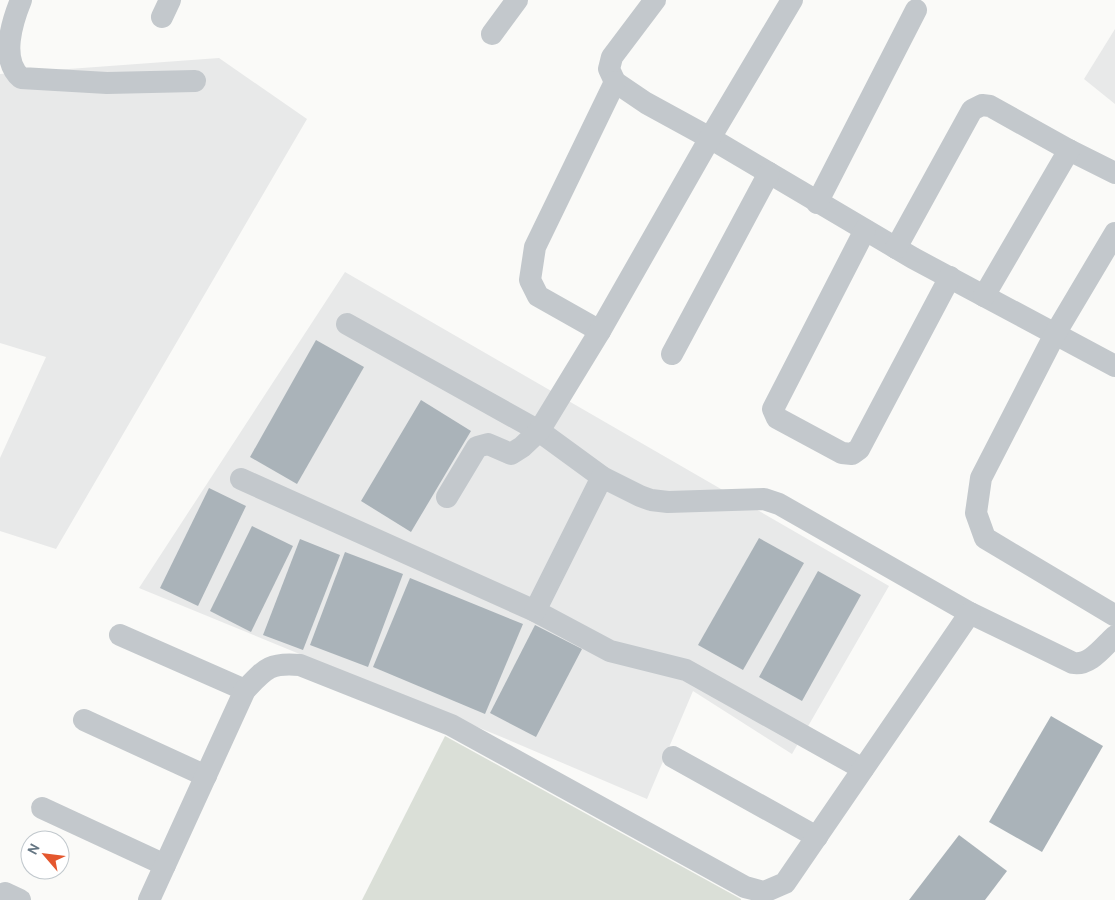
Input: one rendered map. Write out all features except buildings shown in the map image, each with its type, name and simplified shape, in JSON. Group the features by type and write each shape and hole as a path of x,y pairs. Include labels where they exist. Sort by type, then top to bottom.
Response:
{"street":[{"path":"492,34 517,0"},
{"path":"655,0 612,57 610,69 615,82 896,248 1115,366"},
{"path":"447,497 477,447 488,444 511,454 539,432 600,331 710,138 792,0"},
{"path":"12,9 9,55 14,72 21,78 106,82 195,81"},
{"path":"817,202 916,10"},
{"path":"600,331 538,296 530,280 535,247 615,82"},
{"path":"896,248 972,110 982,105 990,106 1115,173"},
{"path":"984,296 1069,150"},
{"path":"672,354 768,172"},
{"path":"865,230 773,409 777,418 842,453 852,454 859,449 950,277"},
{"path":"347,324 539,432 602,477 651,500 668,502 764,499 771,501 970,613 1073,663 1080,664 1089,661 1115,623 985,538 976,513 981,478 1055,334 1115,232"},
{"path":"535,611 602,477"},
{"path":"242,479 535,611 610,651 686,670 863,769"},
{"path":"149,900 245,690 263,671 282,664 300,666 318,672 451,725 745,887 764,892 785,883 970,613"},
{"path":"120,635 245,690"},
{"path":"84,720 206,776"},
{"path":"673,757 817,837"},
{"path":"42,808 165,865"}],"shaded area":[{"path":"1115,29 1115,104 1084,79"},
{"path":"219,58 307,119 56,549 0,531 0,458 46,357 0,343 0,74"},
{"path":"345,272 889,586 792,754 693,691 647,799 139,588"},
{"path":"445,736 741,899 741,900 362,900"}]}
